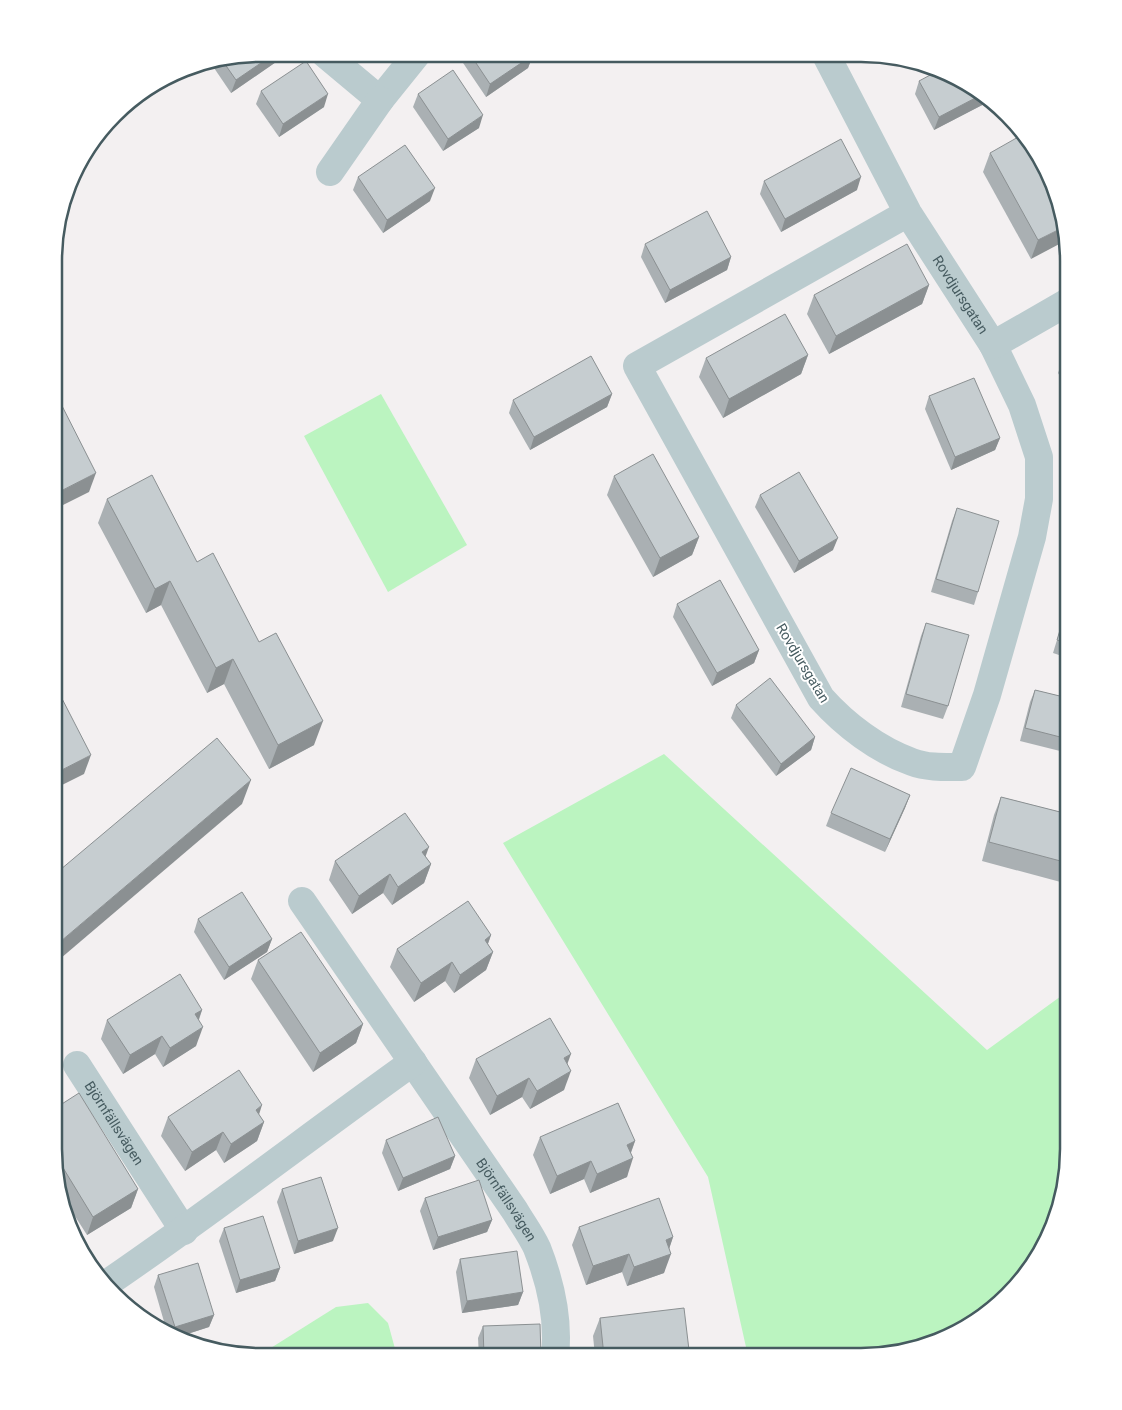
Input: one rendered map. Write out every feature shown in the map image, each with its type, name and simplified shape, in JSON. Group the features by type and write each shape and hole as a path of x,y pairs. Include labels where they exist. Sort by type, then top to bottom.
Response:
{"street":[{"path":"335,62 380,100"},
{"path":"330,172 380,100 411,62"},
{"name":"Rovdjursgatan","path":"830,62 908,213 993,345 1022,405 1039,457 1039,499 1032,537 987,695 962,767 935,766 913,762 889,752 839,718 821,698 637,366 908,213"},
{"path":"993,345 1060,307"},
{"name":"Björnfällsvägen","path":"302,901 536,1246 550,1287 557,1341 556,1348"},
{"path":"112,1280 184,1231 306,1138 413,1062"},
{"name":"Björnfällsvägen","path":"77,1065 184,1231"}],"green space":[{"path":"381,394 467,545 388,592 304,436"},
{"path":"664,754 987,1050 1060,997 1060,1148 1056,1187 1049,1212 1039,1236 1026,1259 1010,1280 992,1298 960,1321 912,1341 860,1348 746,1348 708,1177 503,843"},
{"path":"368,1303 388,1323 395,1348 271,1348 336,1307"}],"building":[{"path":"262,62 236,80 226,66"},
{"path":"307,62 328,94 283,124 261,91"},
{"path":"475,62 523,62 490,84"},
{"path":"453,70 483,115 448,139 418,94"},
{"path":"930,75 960,89 974,99 939,117 919,81"},
{"path":"1016,138 1026,151 1039,174 1053,210 1057,230 1038,240 990,153"},
{"path":"841,139 861,177 785,219 764,181"},
{"path":"405,145 435,188 387,220 358,177"},
{"path":"707,211 731,257 670,290 645,244"},
{"path":"907,244 929,285 836,336 814,295"},
{"path":"785,314 808,355 729,399 706,358"},
{"path":"591,356 612,394 534,437 513,400"},
{"path":"974,378 1000,438 955,457 929,396"},
{"path":"62,406 96,473 62,490"},
{"path":"653,454 699,537 660,558 614,476"},
{"path":"799,472 838,538 799,561 760,495"},
{"path":"152,475 197,562 213,553 259,642 276,633 323,721 278,745 233,659 216,668 170,581 155,589 107,499"},
{"path":"957,508 999,521 978,592 936,579"},
{"path":"720,580 759,650 717,673 677,604"},
{"path":"926,623 969,635 948,706 906,694"},
{"path":"1060,630 1060,641 1057,640"},
{"path":"770,678 815,737 781,764 736,705"},
{"path":"1035,690 1060,696 1060,737 1025,728"},
{"path":"62,699 91,755 62,770"},
{"path":"217,738 251,780 62,940 62,868"},
{"path":"851,768 910,795 890,839 831,813"},
{"path":"1001,797 1060,812 1060,861 989,842"},
{"path":"405,813 429,847 422,852 431,864 398,887 390,874 359,896 335,861"},
{"path":"242,892 272,939 229,967 198,919"},
{"path":"468,901 491,935 485,940 493,952 460,975 452,962 421,983 397,949"},
{"path":"301,932 363,1024 320,1053 258,960"},
{"path":"180,974 202,1010 195,1014 203,1027 170,1048 162,1036 130,1055 107,1020"},
{"path":"550,1018 571,1054 564,1058 571,1071 537,1091 529,1078 497,1096 476,1059"},
{"path":"239,1070 262,1105 256,1110 264,1122 231,1144 223,1132 192,1152 168,1117"},
{"path":"79,1093 138,1189 93,1217 64,1169 62,1104"},
{"path":"618,1103 635,1141 627,1145 633,1158 597,1174 591,1161 557,1176 540,1137"},
{"path":"438,1117 455,1156 403,1178 386,1140"},
{"path":"321,1177 338,1228 298,1241 282,1189"},
{"path":"479,1180 492,1220 438,1237 425,1198"},
{"path":"659,1198 673,1237 666,1240 671,1254 634,1267 629,1254 593,1266 579,1227"},
{"path":"263,1216 280,1268 240,1280 224,1228"},
{"path":"517,1251 523,1292 467,1301 460,1259"},
{"path":"198,1263 214,1315 175,1327 158,1275"},
{"path":"684,1308 689,1348 603,1348 600,1318"},
{"path":"540,1324 541,1348 484,1348 483,1326"}]}
